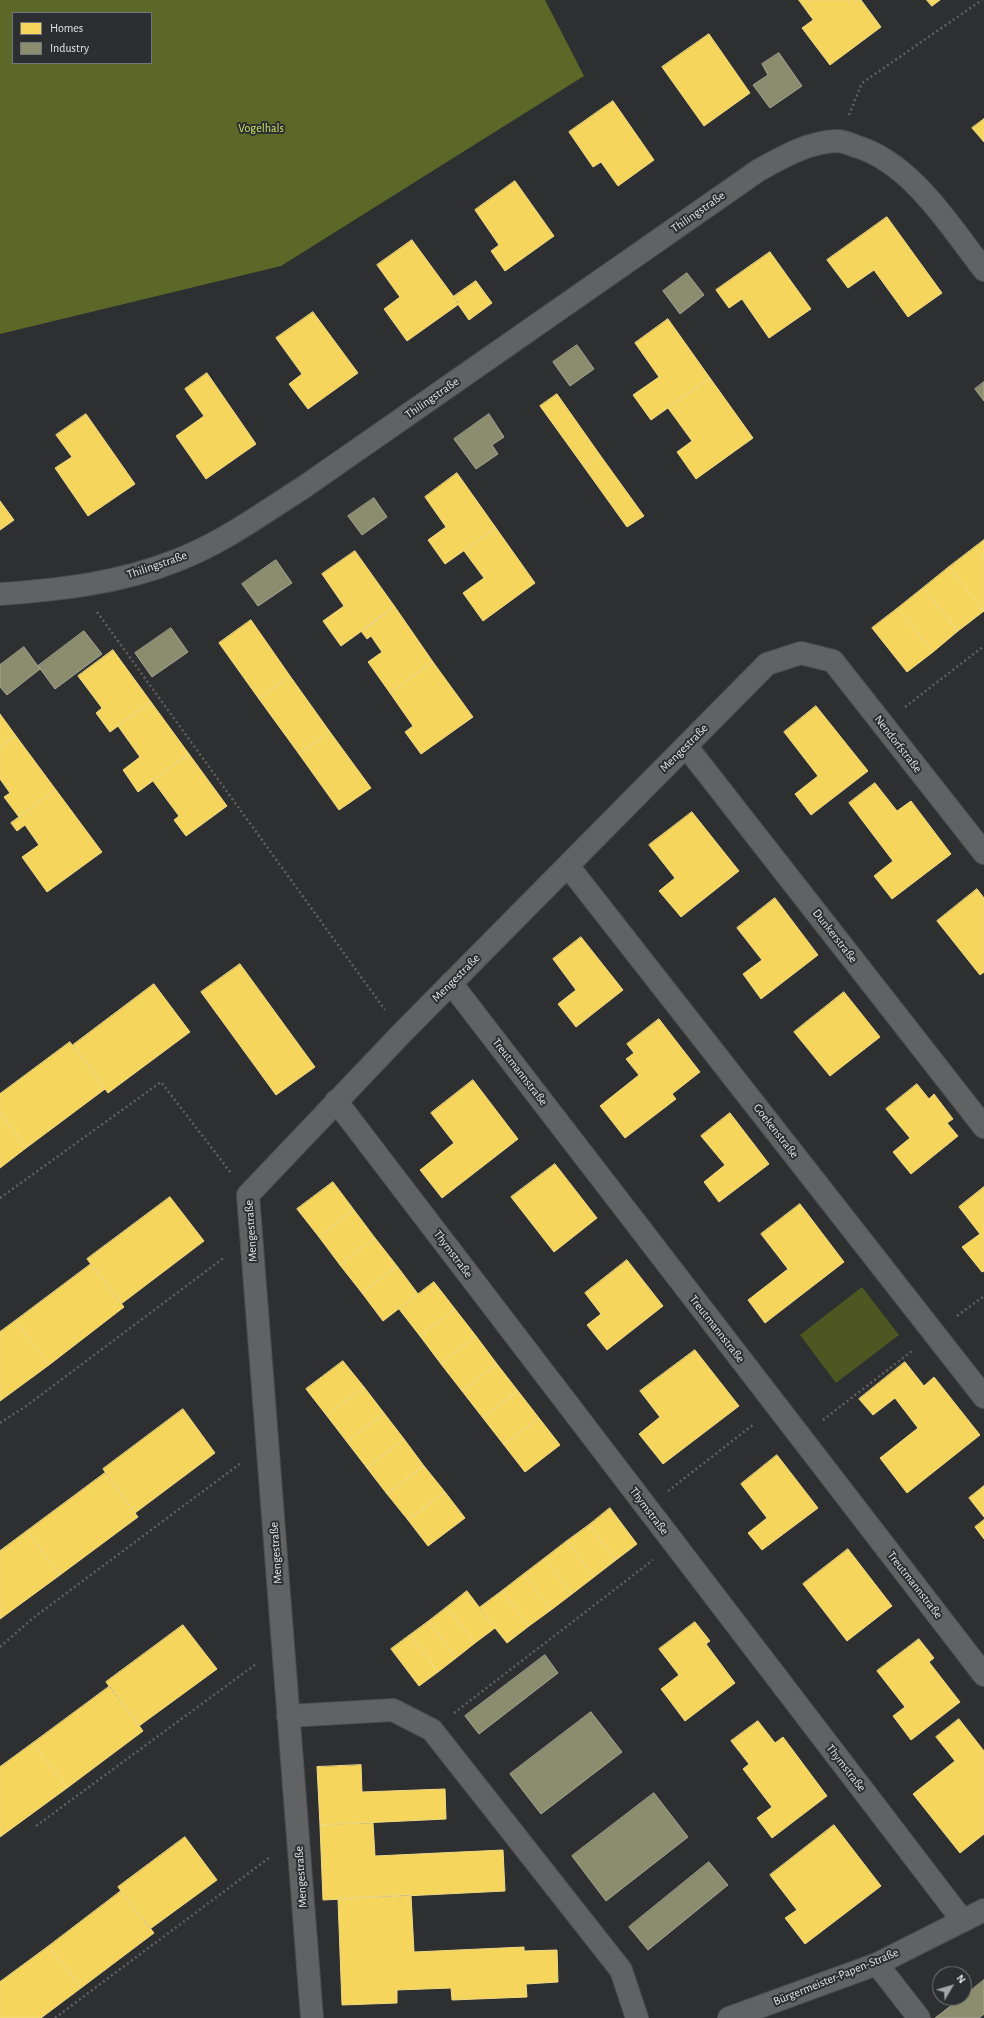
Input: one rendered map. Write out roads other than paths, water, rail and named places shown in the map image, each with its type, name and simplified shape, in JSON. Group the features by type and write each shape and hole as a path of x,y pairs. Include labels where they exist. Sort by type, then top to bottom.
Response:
{"street":[{"name":"Thilingstraße","path":"0,594 48,591 119,578 176,561 227,536 304,487 758,170 791,153 814,144 839,141 864,148 891,163 923,192 984,270"},
{"name":"Nendorfstraße","path":"801,653 833,661 984,853"},
{"name":"Mengestraße","path":"312,2018 248,1195 402,1033 767,664 801,653"},
{"name":"Dunkerstraße","path":"686,746 984,1127"},
{"name":"Goekenstraße","path":"568,866 984,1397"},
{"name":"Treutmannstraße","path":"451,983 984,1675"},
{"name":"Thymstraße","path":"336,1101 963,1921"},
{"path":"288,1716 393,1710 432,1730 621,1970 637,2018"},
{"name":"Bürgermeister-Papen-Straße","path":"742,2016 877,1964 984,1910"},
{"path":"877,1964 919,2018"}],"park label":[{"name":"Vogelhals","path":"261,128"}]}
